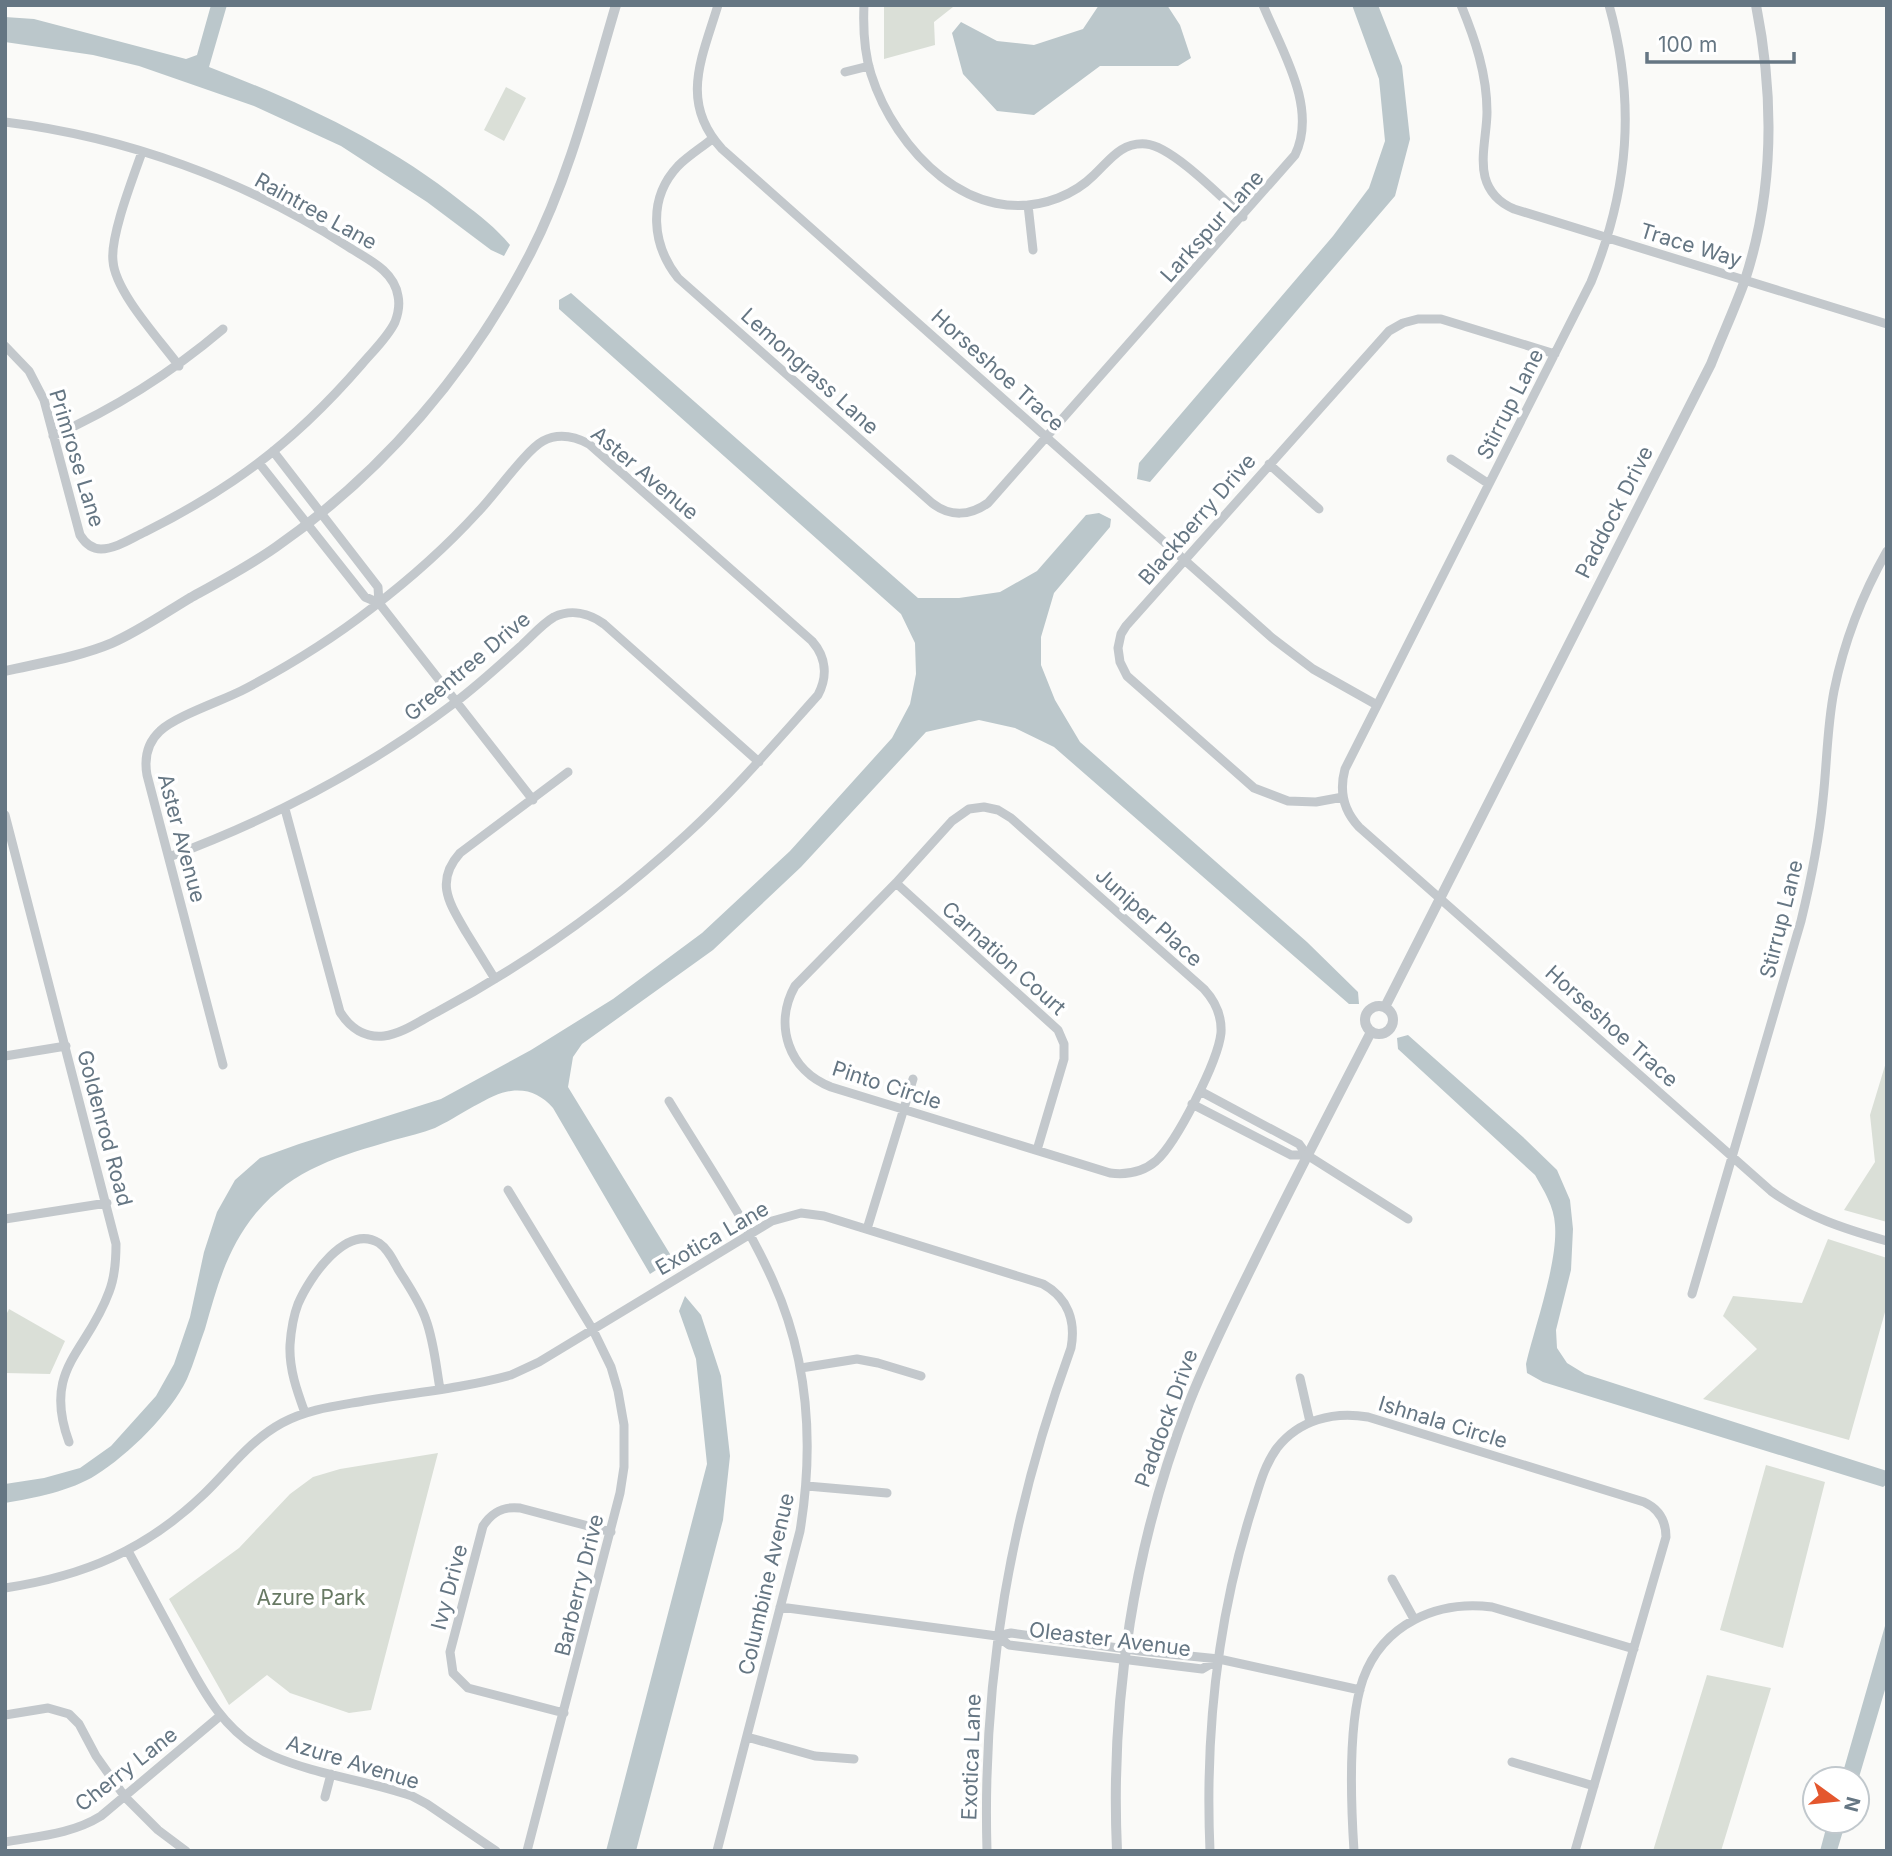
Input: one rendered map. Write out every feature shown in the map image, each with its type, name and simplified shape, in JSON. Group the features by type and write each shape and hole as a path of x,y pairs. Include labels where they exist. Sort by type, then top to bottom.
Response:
{"street":[{"path":"5,671 52,661 112,643 237,572 321,513 387,453 430,408 501,307 530,253 573,149 616,5"},
{"name":"Horseshoe Trace","path":"718,5 697,80 698,107 712,139 1289,651 1339,685 1377,705"},
{"path":"864,5 865,47 879,96 899,131 925,161 962,192 1000,205 1028,205 1059,198 1093,177 1117,152 1128,146 1143,144 1157,146 1171,153 1243,217"},
{"name":"Larkspur Lane","path":"1047,438 1291,162 1299,148 1304,125 1302,101 1264,5"},
{"name":"Trace Way","path":"1461,5 1479,55 1485,81 1487,135 1484,168 1490,190 1500,201 1514,209 1887,324"},
{"name":"Stirrup Lane","path":"1343,797 1345,769 1591,282 1608,238 1621,180 1626,120 1620,52 1609,5"},
{"name":"Paddock Drive","path":"1385,1007 1711,364 1745,280 1762,208 1769,139 1767,69 1756,5"},
{"path":"845,72 869,66"},
{"name":"Raintree Lane","path":"5,122 66,132 142,152 192,169 274,204 380,266 394,284 399,306 390,330 345,384 273,451"},
{"name":"Lemongrass Lane","path":"712,139 678,167 663,189 658,202 656,229 659,242 663,255 678,278 932,503 947,512 969,513 988,503 1047,438"},
{"path":"142,152 115,238 113,268 121,288 179,366"},
{"path":"1028,205 1032,250"},
{"name":"Blackberry Drive","path":"1343,797 1303,803 1274,797 1254,788 1127,676 1119,655 1121,634 1184,559 1380,339 1403,323 1418,319 1441,319 1555,354"},
{"path":"53,436 118,405 179,366 223,329"},
{"name":"Primrose Lane","path":"5,346 19,359 37,386 80,535 90,546 97,549 111,547 165,522 233,481 273,451"},
{"name":"Aster Avenue","path":"223,1065 146,767 147,752 158,733 170,724 278,671 325,642 379,603 446,545 538,444 560,436 582,440 811,641 820,653 825,674 818,695 759,762 686,835 625,887 572,927 495,979 398,1032 376,1036 355,1029 344,1019 337,1005 285,809"},
{"path":"273,451 378,587 379,603"},
{"path":"1451,459 1489,484"},
{"path":"259,463 365,597 379,603 533,800"},
{"path":"1269,464 1319,509"},
{"name":"Stirrup Lane","path":"1692,1294 1811,880 1824,797 1829,724 1840,662 1864,595 1887,551"},
{"name":"Greentree Drive","path":"169,857 285,809 373,760 456,702 548,621 561,614 584,614 604,624 759,762"},
{"path":"495,979 449,902 446,880 460,853 568,772"},
{"name":"Horseshoe Trace","path":"1343,797 1350,816 1359,827 1771,1191 1805,1213 1827,1223 1887,1241"},
{"name":"Pinto Circle","path":"984,807 970,809 957,816 795,986 788,1000 784,1023 791,1053 810,1076 831,1087 1110,1173 1138,1171 1156,1161 1165,1151 1200,1091"},
{"name":"Juniper Place","path":"984,807 998,810 1011,818 1209,994 1220,1019 1221,1033 1200,1091"},
{"name":"Goldenrod Road","path":"5,815 116,1244 114,1276 103,1307 64,1374 60,1403 69,1442"},
{"name":"Carnation Court","path":"896,883 1058,1030 1064,1059 1037,1150"},
{"path":"1372,1007 1385,1007 1392,1018 1391,1027 1384,1033 1371,1032 1365,1024 1366,1015 1372,1007"},
{"name":"Paddock Drive","path":"1117,1851 1116,1766 1125,1653 1144,1547 1172,1450 1219,1334 1371,1032"},
{"path":"5,1056 66,1046"},
{"path":"867,1229 913,1080"},
{"path":"1200,1091 1299,1144 1307,1155 1408,1219"},
{"name":"Columbine Avenue","path":"669,1101 773,1280 785,1309 801,1368 808,1424 807,1486 800,1531 717,1851"},
{"path":"1192,1104 1291,1155 1307,1155"},
{"name":"Barberry Drive","path":"508,1190 593,1330 611,1367 624,1425 624,1467 611,1532 527,1851"},
{"path":"5,1219 107,1203"},
{"name":"Exotica Lane","path":"5,1588 77,1573 128,1551 187,1510 243,1451 266,1433 305,1413 511,1375 539,1362 779,1218 801,1213 816,1214 1043,1284 1059,1296 1070,1314 1073,1334 1071,1348 1041,1433 1023,1497 996,1636 988,1722 987,1851"},
{"path":"305,1413 294,1382 290,1357 291,1332 297,1307 312,1276 323,1263 335,1251 355,1240 374,1241 386,1249 418,1301 431,1336 440,1389"},
{"path":"801,1368 857,1359 920,1376"},
{"path":"1300,1378 1310,1422"},
{"name":"Ishnala Circle","path":"1210,1851 1210,1749 1219,1659 1235,1572 1263,1474 1277,1448 1292,1433 1310,1422 1338,1415 1368,1417 1650,1505 1665,1522 1666,1537 1575,1851"},
{"path":"807,1486 887,1493"},
{"name":"Ivy Drive","path":"564,1713 462,1685 453,1673 449,1659 457,1626 483,1526 492,1514 505,1508 520,1508 611,1532"},
{"name":"Azure Avenue","path":"128,1551 203,1691 220,1716 235,1731 270,1754 289,1762 412,1796 496,1851"},
{"path":"1392,1579 1414,1619"},
{"path":"1353,1851 1353,1754 1360,1690 1378,1650 1414,1619 1445,1607 1484,1606 1634,1648"},
{"name":"Oleaster Avenue","path":"780,1607 996,1636 1011,1633 1125,1653 1219,1659 1360,1690"},
{"path":"5,1715 48,1708 63,1710 69,1714 79,1724 96,1756 125,1797 158,1830 186,1851"},
{"name":"Cherry Lane","path":"5,1842 72,1831 102,1816 220,1716"},
{"path":"747,1737 815,1756 854,1759"},
{"path":"1512,1762 1594,1786"},
{"path":"325,1797 331,1774"}],"green space":[{"path":"884,5 953,7 934,22 935,45 884,59"},
{"path":"506,87 526,98 504,141 484,130"},
{"path":"1887,1059 1887,1222 1844,1210 1875,1162 1870,1115"},
{"path":"1828,1239 1887,1258 1887,1305 1849,1440 1703,1399 1757,1349 1723,1316 1733,1296 1802,1303"},
{"path":"9,1309 65,1341 50,1374 5,1373 5,1317"},
{"name":"Azure Park","path":"438,1453 371,1710 349,1713 290,1693 267,1675 229,1705 169,1599 239,1548 290,1494 313,1477 340,1469"},
{"path":"1766,1465 1825,1482 1783,1648 1720,1630"},
{"path":"1707,1675 1771,1688 1721,1851 1653,1851"}],"shaded area":[{"path":"211,5 227,5 209,67 308,109 403,160 493,227 510,245 504,256 491,250 427,202 341,146 254,106 139,66 93,55 5,42 5,17 34,19 186,59 197,55"},
{"path":"1099,5 1167,5 1180,25 1191,58 1178,66 1100,66 1034,115 997,111 963,74 952,33 961,22 997,41 1034,45 1083,29"},
{"path":"1352,5 1378,5 1402,66 1410,139 1395,196 1150,482 1137,479 1139,463 1333,236 1369,188 1385,141 1379,79"},
{"path":"571,293 918,598 959,598 1000,592 1037,571 1086,515 1099,513 1111,519 1110,527 1054,593 1041,637 1041,665 1055,700 1080,742 1307,942 1358,992 1359,1004 1349,1004 1054,747 1015,728 979,720 926,732 801,867 713,950 582,1044 573,1057 568,1087 670,1254 667,1263 650,1274 553,1108 539,1096 529,1092 503,1093 435,1128 337,1158 302,1174 286,1185 256,1213 237,1240 219,1283 187,1379 160,1419 108,1467 86,1481 52,1493 5,1503 5,1484 44,1478 80,1468 111,1446 156,1396 174,1364 190,1317 204,1252 217,1212 235,1180 260,1158 441,1099 531,1050 613,999 702,933 790,851 892,738 910,704 916,674 915,643 901,614 559,309 559,300"},
{"path":"1408,1035 1557,1170 1570,1200 1573,1229 1571,1270 1556,1330 1557,1348 1567,1363 1585,1374 1887,1471 1887,1484 1883,1487 1543,1382 1527,1373 1526,1364 1553,1257 1555,1225 1551,1205 1535,1175 1398,1049 1397,1038"},
{"path":"685,1296 701,1315 721,1376 730,1456 723,1520 636,1851 606,1851 707,1464 696,1359 679,1311"},
{"path":"1887,1619 1887,1683 1863,1765 1845,1765"},
{"path":"1824,1835 1842,1835 1837,1851 1820,1851"}]}
